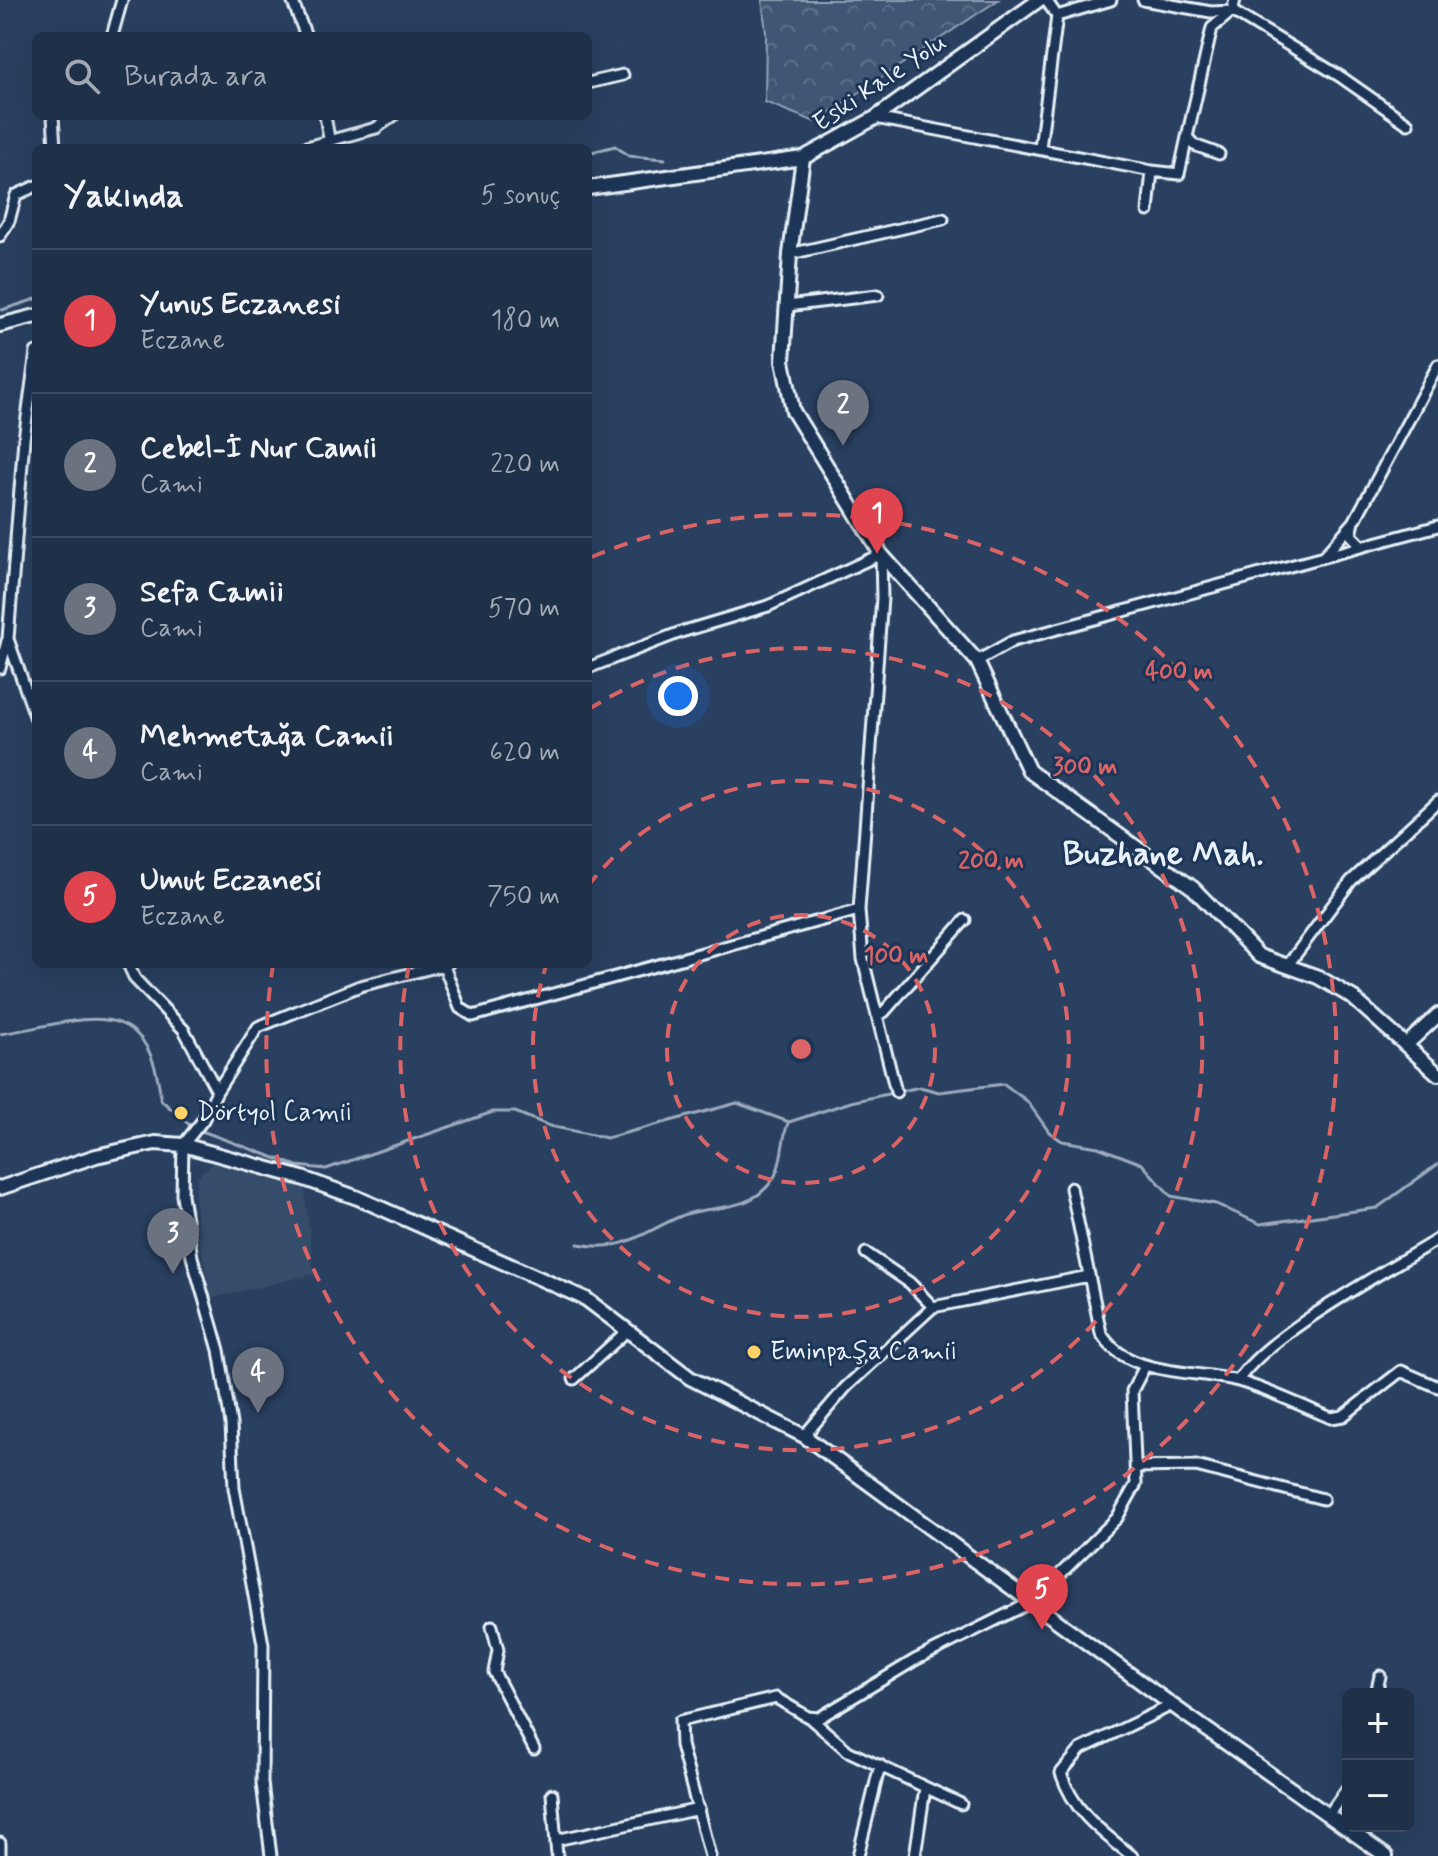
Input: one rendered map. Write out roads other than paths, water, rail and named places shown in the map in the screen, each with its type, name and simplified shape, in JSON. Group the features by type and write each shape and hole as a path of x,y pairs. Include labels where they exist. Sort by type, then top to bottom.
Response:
{"street":[{"path":"113,32 122,0"},
{"path":"292,0 304,32"},
{"name":"Eski Kale Yolu","path":"592,187 803,158 875,118 1039,0"},
{"path":"1040,148 1057,16 1046,0"},
{"path":"1057,16 1111,0"},
{"path":"1143,0 1211,12 1232,11 1341,77 1408,124"},
{"path":"875,118 1179,174 1212,28 1232,11 1235,0"},
{"path":"592,82 623,75"},
{"path":"53,120 55,144"},
{"path":"326,120 329,138"},
{"path":"313,144 376,128 387,120"},
{"path":"1187,137 1194,145 1219,154"},
{"path":"803,158 790,254 783,361 793,411 881,554 977,661 1029,771 1193,888 1259,956 1318,977 1352,997 1438,1074"},
{"path":"1148,211 1152,171"},
{"path":"0,236 9,221 16,195 32,188"},
{"path":"790,254 943,219"},
{"path":"787,306 878,295"},
{"path":"0,325 32,317"},
{"path":"1324,556 1354,522 1438,365"},
{"path":"0,668 8,639 24,439 32,381"},
{"path":"1354,522 1351,535 1362,546"},
{"path":"977,661 1013,641 1438,526"},
{"path":"592,666 681,632 768,606 881,554"},
{"path":"881,554 882,598 859,910 863,959 896,1092"},
{"path":"8,639 32,708"},
{"path":"1287,966 1351,881 1438,801"},
{"path":"448,968 460,1008 473,1016 859,910"},
{"path":"877,1015 884,1012 965,920"},
{"path":"130,968 135,979 184,1030 217,1091"},
{"path":"271,1856 262,1783 263,1644 234,1488 231,1424 219,1350 192,1257 182,1195 187,1141 203,1120 217,1091 258,1027 360,986 418,968"},
{"path":"1407,1044 1438,1015"},
{"path":"0,1188 96,1156 155,1143 187,1141 358,1198 586,1299 690,1378 804,1436 1172,1705 1386,1856"},
{"path":"1071,1188 1101,1333 1106,1343 1145,1366 1238,1381 1331,1418 1343,1416 1401,1371 1438,1387"},
{"path":"1238,1381 1246,1368 1323,1311 1438,1239"},
{"path":"866,1253 910,1283 933,1307"},
{"path":"804,1436 846,1387 933,1307 1089,1276"},
{"path":"574,1379 628,1330"},
{"path":"808,1717 819,1718 832,1713 915,1660 1032,1602 1117,1518 1136,1484 1132,1391 1145,1366"},
{"path":"1135,1467 1196,1466 1323,1499"},
{"path":"492,1626 498,1650 494,1672 534,1749"},
{"path":"1377,1688 1380,1676"},
{"path":"710,1856 681,1745 680,1721 776,1698 808,1717 848,1751 961,1804"},
{"path":"1132,1856 1083,1817 1067,1792 1061,1773 1081,1749 1172,1705"},
{"path":"858,1856 880,1765"},
{"path":"915,1856 925,1788"},
{"path":"552,1794 557,1856"},
{"path":"1329,1814 1342,1796"},
{"path":"556,1840 699,1809"},
{"path":"0,1843 0,1856"}],"waterway":[{"path":"592,152 615,146 629,156 665,159"},
{"path":"2,310 32,300"},
{"path":"0,1034 85,1020 108,1020 127,1026 143,1041 154,1064 161,1100 192,1127"},
{"path":"199,1130 297,1166 326,1169 493,1112 515,1112 550,1126 607,1138 737,1103 789,1122 851,1102 920,1087 939,1092 1004,1084 1027,1101 1049,1132 1062,1141 1098,1147 1142,1164 1171,1196 1216,1204 1260,1224 1377,1208 1438,1164"},
{"path":"578,1244 621,1244 692,1212 740,1204 751,1199 775,1176 788,1123"}],"place":[{"name":"Cebel-İ Nur Camii","path":"843,446"},
{"name":"Yunus Eczanesi","path":"877,554"},
{"name":"Dörtyol Camii","path":"181,1113"},
{"name":"Sefa Camii","path":"173,1274"},
{"name":"Eminpaşa Camii","path":"754,1352"},
{"name":"Mehmetağa Camii","path":"258,1413"},
{"name":"Umut Eczanesi","path":"1042,1630"}],"district":[{"name":"Buzhane Mah.","path":"1163,854"}]}
